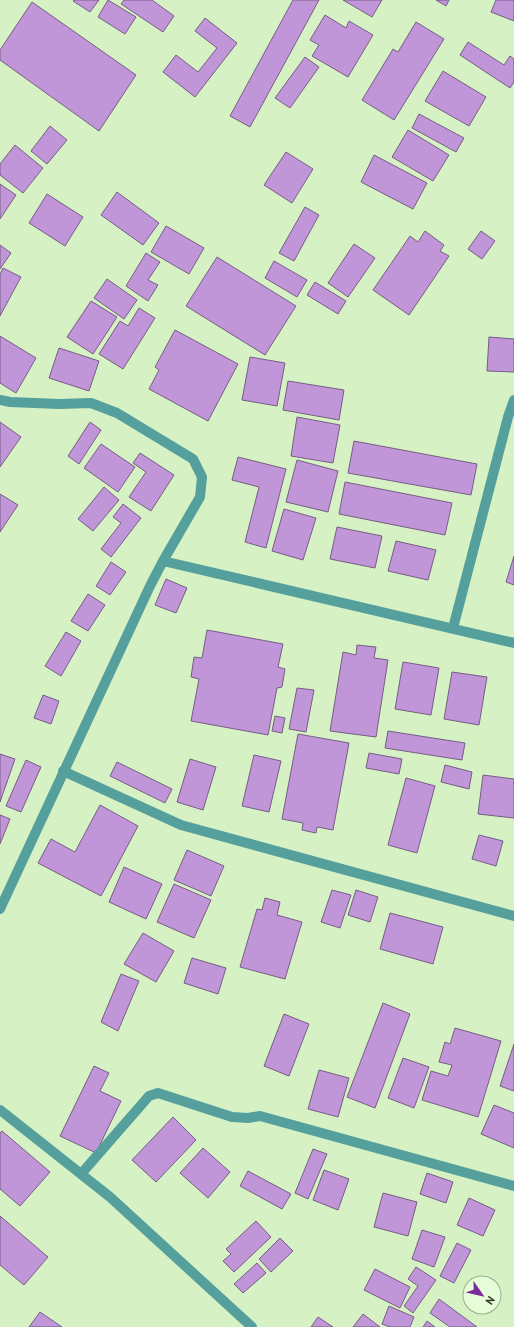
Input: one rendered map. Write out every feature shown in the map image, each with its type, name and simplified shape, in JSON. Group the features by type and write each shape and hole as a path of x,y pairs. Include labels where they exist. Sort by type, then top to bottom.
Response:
{"street":[{"path":"0,400 10,402 59,404 92,403 117,413 193,459 202,477 200,497 150,586 0,909"},
{"path":"453,628 514,400"},
{"path":"163,561 514,643"},
{"path":"63,771 180,825 514,916"},
{"path":"81,1174 149,1096 158,1093 232,1117 248,1118 260,1116 514,1186"},
{"path":"0,1110 110,1197 252,1327"}],"building":[{"path":"99,0 90,12 73,1"},
{"path":"108,0 136,17 125,34 98,17"},
{"path":"124,0 152,0 174,16 163,32 121,4"},
{"path":"293,0 319,0 250,127 230,116"},
{"path":"343,0 382,0 372,17"},
{"path":"436,0 449,0 446,6"},
{"path":"496,0 514,0 514,21 491,12"},
{"path":"32,2 136,75 99,131 0,60 0,50"},
{"path":"325,15 346,28 349,21 373,35 348,77 312,56 319,45 310,40"},
{"path":"205,18 237,43 195,97 163,72 176,55 198,72 217,48 195,31"},
{"path":"416,22 444,39 394,120 362,100 393,49 398,52"},
{"path":"468,42 504,65 510,56 514,59 514,82 510,88 460,55"},
{"path":"305,57 319,67 290,108 275,98"},
{"path":"443,71 486,97 469,126 425,101"},
{"path":"419,114 464,138 456,152 412,128"},
{"path":"50,126 67,140 47,164 31,151"},
{"path":"408,130 449,155 433,181 392,157"},
{"path":"15,145 43,168 23,193 0,175 0,164"},
{"path":"286,152 313,169 292,203 264,185"},
{"path":"374,155 427,183 413,209 361,182"},
{"path":"0,184 16,195 0,219"},
{"path":"117,192 159,223 143,245 101,215"},
{"path":"47,194 83,217 65,246 29,223"},
{"path":"305,207 319,215 294,261 279,253"},
{"path":"166,226 204,248 189,274 151,252"},
{"path":"425,231 444,245 440,251 449,256 409,315 373,290 410,236 418,242"},
{"path":"481,231 495,241 482,259 468,249"},
{"path":"354,244 375,258 348,297 328,283"},
{"path":"0,245 11,253 0,269"},
{"path":"146,253 160,262 148,280 158,285 148,301 126,286"},
{"path":"217,257 296,306 265,355 186,306"},
{"path":"274,261 307,280 297,297 265,278"},
{"path":"3,268 21,277 0,316 0,274"},
{"path":"107,279 137,300 124,319 94,298"},
{"path":"315,282 346,301 338,314 307,295"},
{"path":"91,301 117,317 93,354 67,337"},
{"path":"139,308 155,318 123,369 99,354 120,321 128,326"},
{"path":"175,330 238,364 208,421 149,389 159,370 155,367"},
{"path":"0,336 36,358 16,393 0,383"},
{"path":"489,337 514,339 514,372 487,371"},
{"path":"59,348 99,361 89,391 49,378"},
{"path":"250,357 285,363 277,406 242,400"},
{"path":"288,381 344,390 339,420 283,410"},
{"path":"297,417 340,425 333,463 291,456"},
{"path":"0,422 21,437 0,467"},
{"path":"90,422 101,430 79,464 68,456"},
{"path":"354,441 477,464 471,495 348,473"},
{"path":"101,444 135,467 118,492 84,468"},
{"path":"140,453 174,475 151,511 129,497 146,472 133,463"},
{"path":"238,457 286,469 266,548 245,542 259,487 232,480"},
{"path":"297,460 338,471 328,512 286,502"},
{"path":"345,482 452,503 445,535 339,514"},
{"path":"104,487 119,500 93,531 78,519"},
{"path":"0,494 18,505 0,532"},
{"path":"123,504 141,518 111,557 101,549 121,523 113,517"},
{"path":"284,509 316,518 303,560 272,551"},
{"path":"337,527 382,536 375,568 330,559"},
{"path":"396,541 436,550 428,580 388,571"},
{"path":"514,556 514,585 506,582"},
{"path":"111,562 126,572 110,595 96,586"},
{"path":"166,579 187,588 176,613 155,605"},
{"path":"88,594 105,605 88,631 71,621"},
{"path":"207,630 283,644 278,667 285,669 282,687 277,688 268,735 191,721 199,679 191,677 194,657 202,658"},
{"path":"66,632 81,641 61,676 45,666"},
{"path":"357,645 376,647 374,658 388,660 376,737 330,731 343,652 356,655"},
{"path":"403,662 439,668 431,715 395,709"},
{"path":"452,672 487,677 479,725 444,719"},
{"path":"297,688 314,690 306,732 289,729"},
{"path":"43,695 59,701 51,724 34,718"},
{"path":"275,716 285,718 282,733 272,731"},
{"path":"388,731 465,743 462,760 385,748"},
{"path":"298,734 349,743 333,830 317,827 316,833 302,830 303,823 282,819"},
{"path":"369,753 402,759 399,774 366,768"},
{"path":"0,754 15,759 0,802"},
{"path":"254,755 281,761 269,812 242,806"},
{"path":"190,759 216,767 203,810 177,802"},
{"path":"26,760 41,767 21,812 6,806"},
{"path":"117,762 172,789 165,803 110,776"},
{"path":"445,765 472,772 469,789 441,782"},
{"path":"483,775 514,779 514,818 478,814"},
{"path":"406,778 435,786 417,853 388,845"},
{"path":"100,805 138,826 101,896 38,863 51,839 75,852"},
{"path":"0,815 10,819 0,844"},
{"path":"479,835 503,841 496,866 472,859"},
{"path":"187,850 224,866 211,896 174,880"},
{"path":"124,867 162,884 146,919 109,902"},
{"path":"174,884 211,900 194,938 157,922"},
{"path":"332,890 351,895 340,928 321,922"},
{"path":"356,890 378,897 370,922 348,915"},
{"path":"265,898 280,902 277,915 302,922 285,979 240,967 257,909 262,910"},
{"path":"390,913 443,927 433,964 380,949"},
{"path":"143,933 174,951 156,982 124,964"},
{"path":"192,958 226,968 218,994 184,983"},
{"path":"121,974 139,981 118,1031 101,1022"},
{"path":"383,1003 410,1014 375,1108 347,1097"},
{"path":"284,1014 309,1024 289,1076 264,1066"},
{"path":"455,1028 501,1041 478,1117 422,1100 431,1071 448,1076 452,1065 439,1062 445,1042 450,1044"},
{"path":"514,1044 514,1091 500,1086"},
{"path":"403,1058 429,1067 414,1108 388,1098"},
{"path":"94,1066 109,1073 100,1091 121,1101 96,1153 60,1136"},
{"path":"319,1070 349,1078 338,1117 308,1109"},
{"path":"494,1105 514,1113 514,1148 481,1134"},
{"path":"173,1117 196,1140 156,1182 132,1160"},
{"path":"2,1131 50,1172 20,1206 0,1189 0,1133"},
{"path":"203,1148 230,1172 208,1198 180,1173"},
{"path":"313,1149 327,1154 308,1199 295,1193"},
{"path":"324,1170 349,1179 338,1210 313,1200"},
{"path":"248,1171 291,1194 282,1209 240,1186"},
{"path":"427,1173 453,1182 446,1203 420,1194"},
{"path":"383,1193 417,1202 408,1236 374,1227"},
{"path":"469,1198 495,1210 483,1236 457,1225"},
{"path":"0,1216 48,1257 24,1285 0,1265"},
{"path":"256,1221 271,1237 234,1272 223,1261 231,1254 226,1249"},
{"path":"422,1230 445,1237 434,1267 412,1259"},
{"path":"280,1238 293,1251 271,1272 259,1259"},
{"path":"457,1243 471,1250 454,1283 440,1276"},
{"path":"257,1263 266,1273 243,1293 234,1284"},
{"path":"416,1267 436,1280 413,1313 404,1306 418,1286 408,1279"},
{"path":"375,1269 410,1287 400,1308 364,1290"},
{"path":"439,1299 477,1327 450,1327 430,1313"},
{"path":"389,1306 414,1317 410,1327 390,1327 382,1324"},
{"path":"40,1312 62,1327 29,1327"},
{"path":"363,1314 380,1327 353,1327"},
{"path":"318,1317 333,1327 311,1327"},
{"path":"427,1321 435,1327 423,1327"}]}
